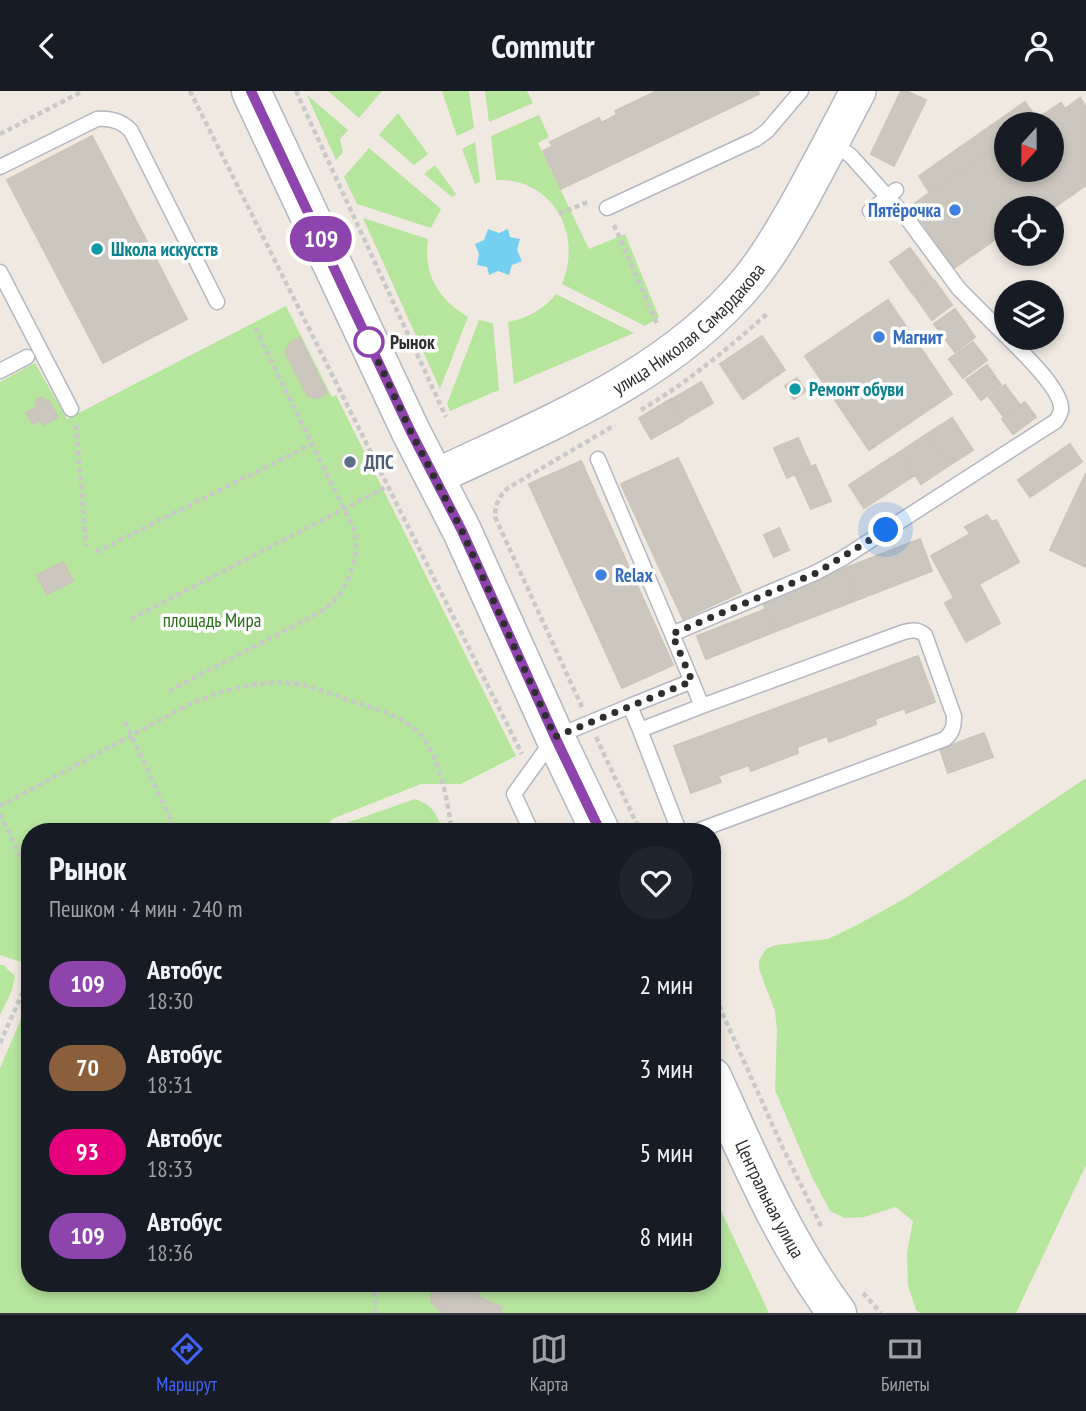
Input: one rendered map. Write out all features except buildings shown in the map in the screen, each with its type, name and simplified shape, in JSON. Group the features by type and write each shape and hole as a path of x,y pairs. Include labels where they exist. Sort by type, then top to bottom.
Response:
{"main road":[{"path":"251,91 411,432 462,531 596,823"},
{"name":"Центральная улица","path":"721,1097 786,1231 818,1287 848,1300"}],"street":[{"name":"улица Николая Самардакова","path":"435,477 603,395 695,334 724,308 750,279 773,247 858,91"}],"lane":[{"path":"607,208 756,139 767,131 801,91"},
{"path":"0,167 97,119 116,120 127,126 217,302"},
{"path":"832,142 892,193 959,289 975,297 994,321"},
{"path":"870,211 892,193"},
{"path":"0,272 71,409"},
{"path":"1020,350 1041,371 1059,399 1061,409"},
{"path":"2,366 27,357"},
{"path":"672,634 816,573 843,558 1056,421 1067,393"},
{"path":"598,459 702,706"},
{"path":"640,730 904,632 920,631 925,635 954,716 954,725 946,739 719,823"},
{"path":"527,823 514,794 560,742 630,706 692,681"},
{"path":"630,706 676,823"}],"path":[{"path":"0,134 83,91"},
{"path":"190,91 522,755 560,742"},
{"path":"296,91 446,417"},
{"path":"559,214 591,201 607,208 658,327"},
{"path":"169,691 330,605 342,590 352,567 356,547 353,527 255,328"},
{"path":"71,409 76,423 86,546"},
{"path":"96,552 312,444"},
{"path":"131,619 388,486"},
{"path":"497,501 495,517 560,742 633,823"},
{"path":"0,806 188,705 222,692 256,685 291,683 305,685 391,715 413,727 430,750 438,770 450,823"},
{"path":"125,722 172,823"},
{"path":"0,814 21,858"},
{"path":"0,1043 21,996"},
{"path":"721,1010 825,1234"},
{"path":"375,1292 376,1313"},
{"path":"848,1300 881,1313"}],"green space":[{"path":"328,91 382,91 359,118"},
{"path":"442,91 469,91 474,128 457,136"},
{"path":"485,91 527,91 533,103 489,122"},
{"path":"307,95 348,130 340,139 343,152 336,160"},
{"path":"398,113 428,154 414,165 379,135"},
{"path":"539,115 549,137 538,143 589,249 625,234 659,317 645,326 562,284 568,265 569,246 558,213 547,199 533,188 516,182 496,180 491,136"},
{"path":"475,142 480,182 475,184 462,149"},
{"path":"369,148 441,209 431,228 357,204 344,177"},
{"path":"435,165 456,194 452,197 424,174"},
{"path":"363,218 428,239 428,263 435,284 448,302 468,317 440,389"},
{"path":"556,294 634,333 514,384 508,322 535,313"},
{"name":"площадь Мира","path":"286,306 332,397 336,395 516,756 461,784 421,784 332,819 330,823 21,823 21,962 0,955 0,382 35,363 67,419"},
{"path":"479,320 493,323 499,390 450,411 447,404"},
{"path":"1086,778 1086,1165 1016,1313 920,1313 916,1310 908,1285 907,1253 913,1221 896,1207 864,1217 845,1218 830,1211 812,1177 775,1090 775,1011 759,969 759,960 766,949 776,945 828,939 904,899"},
{"path":"415,799 426,804 440,823 346,823"},
{"path":"0,965 15,976 12,990 0,1015"},
{"path":"21,1019 21,1292 721,1292 721,1211 769,1313 0,1313 0,1068"}],"water":[{"path":"488,229 499,233 508,229 510,237 520,239 517,250 522,261 512,265 509,275 498,271 489,275 487,267 477,265 479,254 475,244 484,240"}],"bus line":[{"name":"109","path":"251,91 411,432 462,531 596,823"}],"place":[{"name":"Пятёрочка","path":"955,210"},
{"name":"Школа искусств","path":"97,249"},
{"name":"Магнит","path":"879,337"},
{"name":"Рынок","path":"369,342"},
{"name":"Ремонт обуви","path":"795,389"},
{"name":"ДПС","path":"350,462"},
{"name":"Relax","path":"601,575"}],"route":[{"path":"369,342 366,335 411,432 462,531 555,737 692,681 672,634 816,573 886,530"}]}
